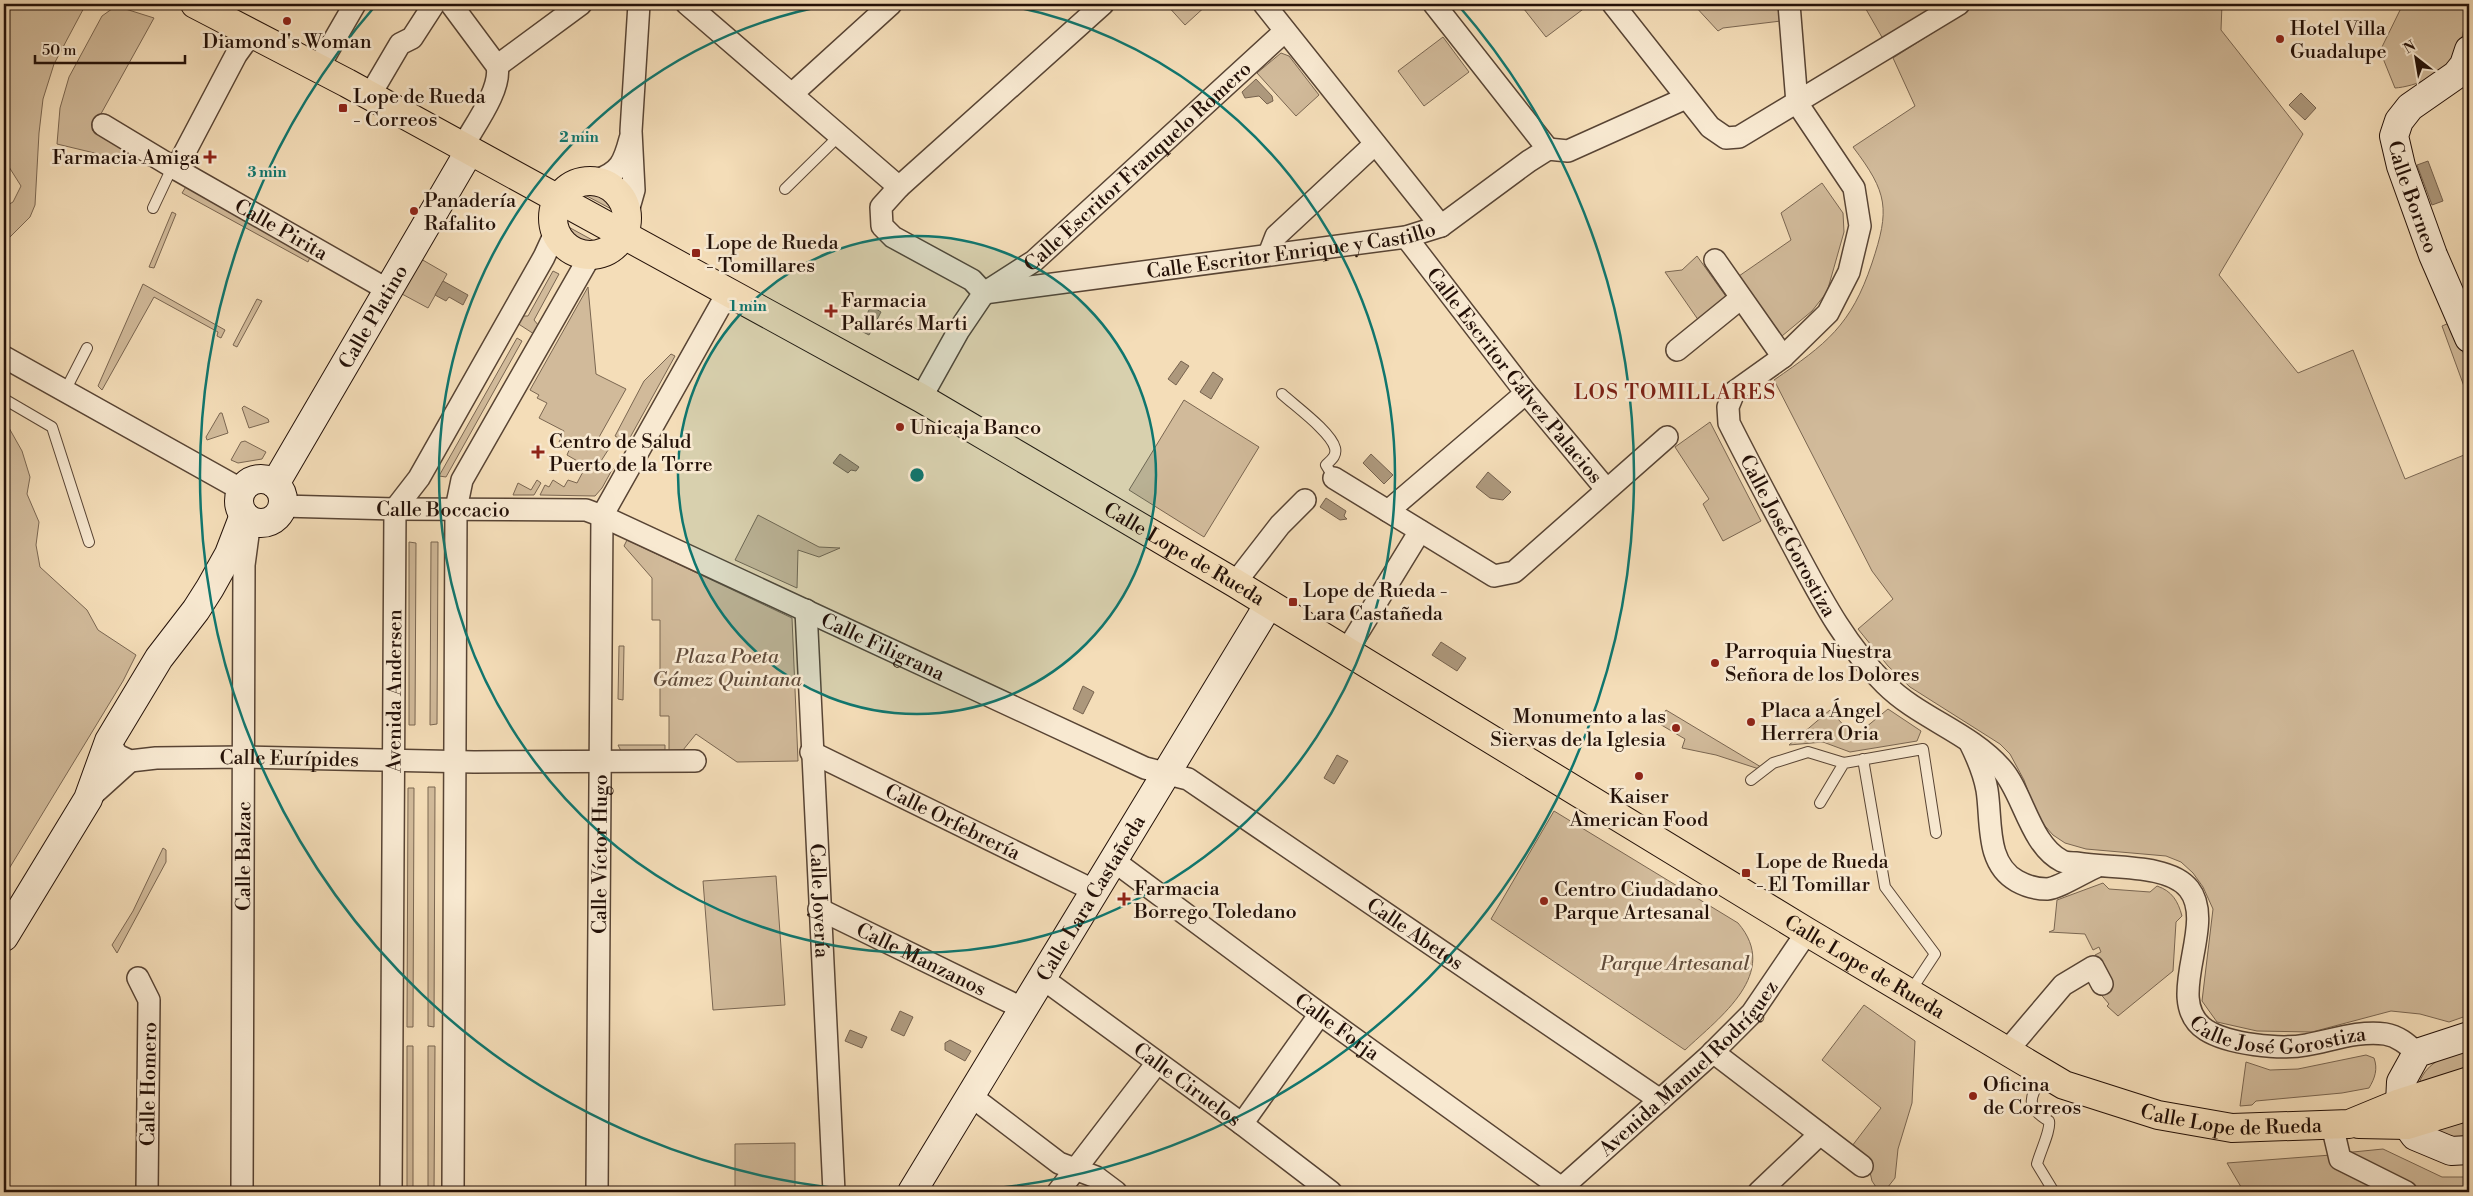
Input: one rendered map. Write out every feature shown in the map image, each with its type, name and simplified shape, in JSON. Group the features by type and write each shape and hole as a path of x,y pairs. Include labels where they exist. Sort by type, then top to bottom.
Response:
{"main road":[{"name":"Calle Lope de Rueda","path":"195,4 370,95 557,198 625,225 728,292 920,398 1235,583 1806,932 2064,1086 2158,1115 2232,1128 2340,1125 2403,1114"},
{"path":"597,180 611,186 621,196 625,225 614,247 590,256 568,249 555,233 552,221 553,209 557,198 568,187 582,181 597,180"},
{"path":"2403,1114 2469,1081"},
{"path":"2403,1114 2469,1106"}],"street":[{"path":"318,68 355,4"},
{"path":"370,95 400,44 412,38 434,4"},
{"path":"451,4 498,66 499,74 497,83 466,148"},
{"path":"498,66 581,4"},
{"path":"625,225 634,190 631,131 638,4"},
{"path":"687,4 898,187"},
{"path":"792,94 891,4"},
{"path":"920,398 959,330 984,293 972,280 893,237 882,226 881,207 898,187 1102,4"},
{"path":"1264,4 1441,226"},
{"path":"1434,4 1548,149 1568,151 1686,98"},
{"path":"1613,4 1710,127 1726,138 1739,137 1959,4"},
{"path":"1790,4 1797,103"},
{"name":"Calle Escritor Franquelo Romero","path":"984,293 1034,261 1285,31"},
{"path":"176,169 236,55 251,34"},
{"name":"Calle Borneo","path":"2469,50 2464,65 2456,75 2410,106 2399,122 2394,136 2401,166 2433,255 2465,323 2469,338"},
{"name":"Calle José Gorostiza","path":"1797,103 1854,188 1860,226 1849,272 1828,313 1782,357 1734,392 1728,407 1729,423 1830,617 1881,681 1902,702 1990,755 2007,774 2039,840 2062,861 2096,867 2166,872 2189,888 2198,912 2188,996 2192,1014 2204,1028 2227,1038 2259,1045 2285,1046 2301,1046 2362,1034 2385,1034 2404,1041 2417,1052"},
{"name":"Calle Pirita","path":"103,125 176,169 388,290"},
{"path":"597,180 613,175 626,156 631,131"},
{"path":"1268,254 1276,236 1375,144"},
{"name":"Calle Platino","path":"279,495 466,148"},
{"name":"Calle Escritor Enrique y Castillo","path":"984,293 1268,254 1406,238 1441,226 1548,149"},
{"path":"395,509 419,478 544,257 555,233"},
{"name":"Calle Escritor Gálvez Palacios","path":"1406,238 1526,394 1606,490"},
{"path":"453,1192 456,509 462,480 590,256"},
{"path":"1715,260 1782,357"},
{"path":"602,516 728,292"},
{"path":"1677,350 1741,298"},
{"path":"4,357 65,390 245,509 264,523 276,517 279,495 263,479 251,481 245,509 229,554 196,610 159,658 109,741 88,799 4,937"},
{"path":"1388,511 1526,394"},
{"path":"1334,478 1494,576 1514,572 1667,437"},
{"name":"Calle Boccacio","path":"279,495 395,509 586,510 602,516"},
{"path":"1235,583 1280,525 1305,500"},
{"name":"Calle Balzac","path":"242,1192 245,509"},
{"name":"Avenida Andersen","path":"391,1192 395,509"},
{"name":"Calle Filigrana","path":"602,516 1145,768 1166,774"},
{"name":"Calle Víctor Hugo","path":"597,1192 602,516"},
{"path":"1346,652 1420,531"},
{"name":"Calle Lara Castañeda","path":"912,1192 1269,604"},
{"name":"Calle Joyería","path":"806,610 811,752 834,1192"},
{"path":"88,799 130,761 117,755 109,741"},
{"name":"Calle José Gorostiza","path":"1969,741 1981,764 1987,790 1992,845 1998,862 2011,877 2026,886 2048,889 2096,867"},
{"name":"Calle Orfebrería","path":"811,752 1095,891"},
{"name":"Calle Eurípides","path":"130,761 156,758 244,758 456,762 600,762"},
{"path":"600,762 695,761"},
{"name":"Calle Abetos","path":"1166,774 1188,779 1660,1100"},
{"name":"Calle Forja","path":"1114,860 1562,1191"},
{"name":"Calle Manzanos","path":"819,909 1024,1009"},
{"name":"Avenida Manuel Rodríguez","path":"1562,1191 1713,1052 1752,1013 1806,932"},
{"path":"2007,1051 2063,985 2093,967 2102,984"},
{"name":"Calle Homero","path":"138,978 149,1000 147,1192"},
{"name":"Calle Ciruelos","path":"1042,978 1242,1124 1331,1192"},
{"path":"1242,1124 1320,1014"},
{"path":"2469,1036 2417,1052 2401,1082 2403,1114 2415,1136 2451,1151 2469,1150"},
{"path":"1713,1052 1862,1166"},
{"path":"1058,1192 1157,1063"},
{"path":"971,1096 1059,1163 1096,1177 1116,1192"},
{"path":"2340,1125 2340,1159 2406,1192"},
{"path":"1759,1192 1820,1134"}],"lane":[{"path":"784,189 840,135"},
{"path":"154,208 169,174 176,169"},
{"path":"65,390 87,348"},
{"path":"1282,394 1330,439 1336,450 1334,458 1326,465 1334,478"},
{"path":"4,399 52,427 89,542"},
{"path":"1750,780 1773,763 1808,752 1844,763 1923,749 1936,833"},
{"path":"1863,759 1885,887 1935,954 1909,993"},
{"path":"1820,802 1844,763"},
{"path":"2043,1074 2030,1098 2032,1107 2039,1116 2049,1121 2050,1128 2043,1141 2037,1164 2054,1192"}],"green space":[{"path":"4,4 86,4 54,64 43,99 35,205 30,217 4,243 4,207 13,202 21,186 4,159"},
{"path":"1166,4 1208,4 1185,25"},
{"path":"1520,4 1590,4 1546,37"},
{"path":"1780,4 1781,21 1723,28 1718,31 1694,5"},
{"path":"1863,4 1924,4 1932,9 1883,39"},
{"path":"1973,4 2222,4 2221,30 2303,134 2219,275 2298,373 2353,350 2405,479 2469,453 2469,1015 2449,1022 2420,1014 2391,1011 2312,1032 2257,1031 2217,1022 2202,1001 2213,909 2203,887 2193,873 2181,862 2166,856 2086,849 2065,843 2053,835 2038,818 2024,780 2010,754 2000,744 1910,687 1888,666 1858,629 1893,599 1872,571 1774,380 1835,332 1855,303 1864,285 1882,229 1882,202 1873,177 1853,147 1915,106 1893,58 1961,15"},
{"path":"2403,4 2468,4 2461,42 2454,61 2431,78 2412,85 2395,88 2380,51"},
{"path":"116,6 154,18 92,130 158,165 157,168 57,144 60,108 69,77 102,16"},
{"path":"1443,37 1469,72 1424,106 1398,71"},
{"path":"1281,53 1289,56 1319,95 1296,116 1257,73"},
{"path":"1822,183 1843,213 1844,232 1827,292 1812,311 1782,336 1739,276 1791,240 1781,213"},
{"path":"187,185 312,253 308,262 182,193"},
{"path":"594,190 603,192 610,197 617,212 583,194"},
{"path":"172,212 176,214 154,268 149,267"},
{"path":"563,224 596,242 589,246 575,243 566,234"},
{"path":"1697,256 1727,298 1699,321 1665,272 1682,270"},
{"path":"421,259 447,274 428,308 402,294"},
{"path":"553,271 559,274 534,320 539,326 534,334 517,323 521,316 528,316"},
{"path":"143,284 225,330 221,338 217,336 218,332 154,297 102,390 98,386"},
{"path":"588,287 596,374 626,389 598,439 610,447 601,461 613,468 602,488 595,496 540,495 545,485 549,487 553,480 564,487 568,480 577,483 586,466 567,455 570,448 559,442 564,431 539,418 547,403 537,398 539,395 530,390"},
{"path":"257,299 262,301 237,347 233,345"},
{"path":"2454,321 2469,373 2469,400 2442,326"},
{"path":"517,338 522,341 446,477 439,476"},
{"path":"671,354 675,356 627,443 615,436 644,381"},
{"path":"1184,400 1259,447 1204,537 1129,490"},
{"path":"244,406 268,419 269,422 249,428 242,408"},
{"path":"220,413 222,413 228,433 207,440 206,437"},
{"path":"4,419 22,451 30,477 27,494 39,522 36,545 40,567 87,610 98,630 136,655 123,681 4,877"},
{"path":"1710,422 1761,521 1723,541 1703,504 1709,499 1675,447"},
{"path":"245,441 266,452 262,459 238,463 231,460 241,442"},
{"path":"537,480 541,483 534,495 513,495 518,483 531,490"},
{"path":"758,515 819,547 840,548 819,557 798,550 797,588 735,560"},
{"name":"Plaza Poeta Gámez Quintana","path":"627,540 792,618 798,761 737,762 696,734 683,750 669,751 669,716 660,716 660,620 652,620 652,578 624,546"},
{"path":"409,542 416,543 415,725 409,725"},
{"path":"431,542 438,542 437,724 430,725"},
{"path":"619,646 624,646 623,700 618,699"},
{"path":"1888,709 1921,731 1917,741 1850,752 1823,742 1789,745 1830,710 1854,737"},
{"path":"1666,710 1761,767 1759,769 1716,755 1682,748 1685,739 1658,723"},
{"path":"618,745 665,745 665,750 621,751"},
{"path":"428,787 435,787 434,1027 428,1026"},
{"path":"408,788 414,788 413,1027 407,1027"},
{"name":"Parque Artesanal","path":"1554,811 1738,923 1750,941 1753,959 1749,976 1741,993 1714,1023 1685,1050 1491,919"},
{"path":"163,848 166,850 166,862 117,953 112,945 133,911"},
{"path":"776,876 785,1005 713,1010 703,881"},
{"path":"2103,883 2109,889 2150,892 2157,886 2162,888 2174,897 2182,916 2176,922 2173,971 2118,1016 2107,1006 2109,1004 2098,991 2099,969 2095,955 2101,952 2099,947 2093,950 2085,934 2049,932 2054,930 2057,900"},
{"path":"1864,1005 1915,1041 1912,1103 1898,1149 1895,1178 1884,1192 1878,1190 1872,1181 1867,1159 1852,1146 1881,1108 1822,1060"},
{"path":"407,1046 413,1046 413,1192 407,1192"},
{"path":"428,1046 435,1046 434,1192 428,1192"},
{"path":"2469,1049 2469,1068 2419,1083 2423,1075 2433,1064"},
{"path":"2366,1055 2374,1058 2376,1066 2369,1088 2342,1093 2256,1101 2252,1105 2240,1106 2246,1062 2270,1070 2298,1069"},
{"path":"2469,1118 2469,1139 2452,1140 2429,1131"},
{"path":"795,1143 795,1192 735,1192 735,1144"},
{"path":"2383,1149 2442,1177 2469,1177 2469,1192 2423,1192 2343,1153"},
{"path":"2331,1155 2394,1192 2244,1192 2227,1163"}],"shaded area":[{"path":"1256,79 1272,96 1273,101 1267,104 1259,96 1245,98 1242,92"},
{"path":"2301,93 2316,108 2305,120 2289,105"},
{"path":"2428,161 2443,201 2432,205 2417,165"},
{"path":"443,281 468,295 463,305 449,297 446,301 435,295"},
{"path":"871,306 881,312 869,335 859,330"},
{"path":"1181,361 1189,366 1176,385 1168,379"},
{"path":"1213,372 1223,379 1211,399 1200,392"},
{"path":"840,454 859,467 856,471 851,470 848,473 833,463"},
{"path":"1371,454 1393,475 1384,484 1363,463"},
{"path":"1488,472 1511,492 1503,500 1490,498 1476,487"},
{"path":"1326,498 1346,511 1344,516 1347,519 1340,520 1320,507"},
{"path":"1441,642 1466,658 1457,671 1432,655"},
{"path":"1083,686 1094,692 1083,714 1073,709"},
{"path":"1337,755 1348,761 1334,784 1324,778"},
{"path":"900,1011 913,1017 904,1036 891,1030"},
{"path":"850,1030 867,1037 862,1048 845,1041"},
{"path":"950,1040 971,1051 965,1061 945,1050 945,1043"}],"place":[{"name":"Diamond's Woman","path":"287,21"},
{"name":"Hotel Villa Guadalupe","path":"2280,39"},
{"name":"Lope de Rueda - Correos","path":"343,108"},
{"name":"Farmacia Amiga","path":"210,157"},
{"name":"Panadería Rafalito","path":"414,211"},
{"name":"Lope de Rueda - Tomillares","path":"696,253"},
{"name":"Farmacia Pallarés Marti","path":"831,311"},
{"name":"Unicaja Banco","path":"900,427"},
{"name":"Centro de Salud Puerto de la Torre","path":"538,452"},
{"name":"Lope de Rueda - Lara Castañeda","path":"1293,602"},
{"name":"Parroquia Nuestra Señora de los Dolores","path":"1715,663"},
{"name":"Placa a Ángel Herrera Oria","path":"1751,722"},
{"name":"Monumento a las Siervas de la Iglesia","path":"1676,728"},
{"name":"Kaiser American Food","path":"1639,776"},
{"name":"Lope de Rueda - El Tomillar","path":"1746,873"},
{"name":"Farmacia Borrego Toledano","path":"1124,899"},
{"name":"Centro Ciudadano Parque Artesanal","path":"1544,901"},
{"name":"Oficina de Correos","path":"1973,1096"}],"district":[{"name":"LOS TOMILLARES","path":"1675,392"}]}
